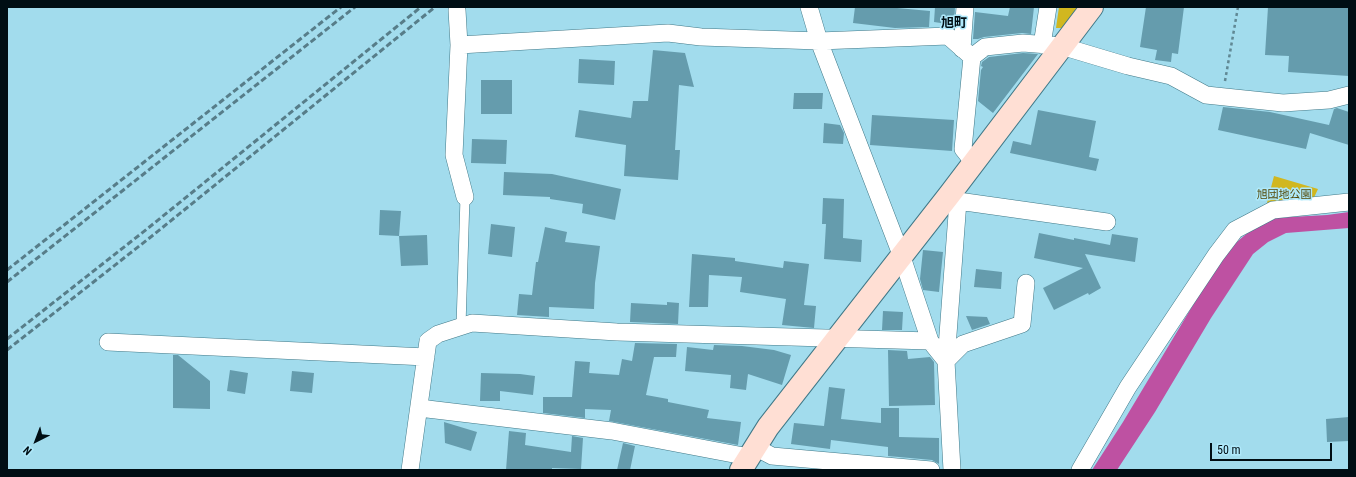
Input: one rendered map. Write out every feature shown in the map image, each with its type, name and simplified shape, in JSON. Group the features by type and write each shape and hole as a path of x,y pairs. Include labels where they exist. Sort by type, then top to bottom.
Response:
{"street":[{"path":"809,7 820,41 902,257 930,341 946,361"},
{"path":"965,7 967,53 963,149 974,163"},
{"path":"1048,7 1052,46"},
{"path":"749,458 768,427 837,338 902,257 954,198 974,163 1052,46 1092,7"},
{"path":"457,10 459,46 454,155 465,197"},
{"path":"459,46 668,33 701,37 820,41 948,36 967,53"},
{"path":"967,53 985,48 1023,43 1052,46 1170,76 1206,95 1283,103 1329,100 1349,95"},
{"path":"954,198 1107,222"},
{"path":"952,470 946,361 954,198"},
{"path":"1080,470 1128,387 1235,230 1273,210 1349,202"},
{"path":"946,361 963,344 1022,324 1026,283"},
{"path":"410,470 428,341 438,334 472,323 617,332 930,341"},
{"path":"108,342 426,357"},
{"path":"419,408 612,431 749,458 772,456 931,470"}],"lane":[{"path":"461,326 465,197"}],"path":[{"path":"1223,96 1238,7"}],"green space":[{"path":"1059,7 1079,7 1063,28 1056,28"},
{"name":"旭団地公園","path":"1274,176 1318,189 1310,206 1273,210 1267,203"}],"shaded area":[{"path":"1349,212 1349,228 1286,233 1268,242 1253,254 1211,318 1155,412 1117,470 1092,470 1123,422 1214,270 1232,246 1257,225 1273,218 1327,215"}],"building":[{"path":"855,7 886,7 930,11 929,27 895,28 853,23"},
{"path":"935,7 955,7 954,25 934,22"},
{"path":"1010,7 1034,7 1031,34 1022,33 973,39 975,12 1008,16"},
{"path":"1146,7 1184,7 1178,54 1172,53 1171,62 1155,60 1157,50 1140,47"},
{"path":"1268,7 1349,7 1349,76 1288,72 1289,56 1265,55"},
{"path":"653,50 685,53 694,87 679,85 675,150 680,150 678,180 624,176 626,145 575,137 579,110 631,118 633,101 648,101"},
{"path":"1023,53 1038,54 993,113 978,101 981,70 983,67 981,66 982,62 989,57"},
{"path":"579,59 615,61 614,85 578,83"},
{"path":"481,80 512,80 512,114 481,114"},
{"path":"794,93 823,93 822,109 793,109"},
{"path":"1223,107 1270,112 1329,125 1334,109 1337,108 1349,112 1349,145 1310,133 1306,149 1218,130"},
{"path":"1038,110 1096,121 1089,157 1099,159 1096,171 1010,153 1013,141 1031,145"},
{"path":"872,115 954,120 952,151 870,145"},
{"path":"824,123 840,125 844,133 843,144 823,143"},
{"path":"472,139 507,140 506,164 471,163"},
{"path":"504,172 552,174 621,189 615,220 582,213 583,204 550,199 550,197 503,195"},
{"path":"823,198 844,199 843,238 862,240 861,262 824,259 826,224 822,224"},
{"path":"380,210 401,211 399,236 379,235"},
{"path":"491,224 515,227 512,257 488,254"},
{"path":"545,227 567,232 565,242 600,246 595,283 594,309 549,307 549,317 517,315 519,294 532,295 536,262 538,262"},
{"path":"1039,233 1110,245 1112,234 1138,238 1135,262 1085,254 1101,288 1089,295 1088,293 1054,310 1043,288 1083,268 1034,258"},
{"path":"427,235 428,265 401,266 399,236"},
{"path":"923,250 943,252 939,292 923,290 920,279"},
{"path":"692,254 735,258 735,261 783,268 784,261 809,264 804,305 816,306 814,328 782,325 786,299 740,292 742,277 709,275 708,307 689,307"},
{"path":"976,269 1002,272 1001,289 974,287"},
{"path":"667,302 679,303 678,324 630,322 631,303 667,305"},
{"path":"883,311 903,312 902,330 882,330"},
{"path":"966,316 987,317 990,324 972,330"},
{"path":"635,343 677,344 676,357 654,357 646,395 668,399 668,402 709,410 707,418 741,422 738,445 609,421 611,410 585,409 585,418 543,413 543,397 572,397 575,361 590,362 589,373 619,375 622,359 632,361"},
{"path":"714,345 742,346 774,350 791,355 782,385 748,374 746,390 730,388 731,375 685,371 687,347 713,350"},
{"path":"888,350 907,351 908,359 930,357 934,362 935,405 889,406"},
{"path":"173,355 178,355 210,381 210,409 173,408"},
{"path":"230,370 248,373 245,394 227,391"},
{"path":"292,371 314,373 312,393 290,391"},
{"path":"481,373 535,376 533,395 500,391 500,401 480,401"},
{"path":"829,387 845,389 841,419 881,423 881,408 899,408 899,437 939,438 939,464 932,460 888,456 888,447 831,440 830,449 791,444 794,423 824,426"},
{"path":"1349,417 1349,441 1327,442 1326,419"},
{"path":"444,422 477,432 471,451 445,443"},
{"path":"509,431 526,433 525,445 571,452 572,436 583,438 581,469 552,468 552,470 506,470"},
{"path":"623,443 635,446 630,470 617,470"}],"railway":[{"path":"7,270 341,7"},
{"path":"7,282 355,7"},
{"path":"7,339 147,229 421,7"},
{"path":"7,350 152,236 435,7"}],"district":[{"name":"旭町","path":"954,24"}]}
